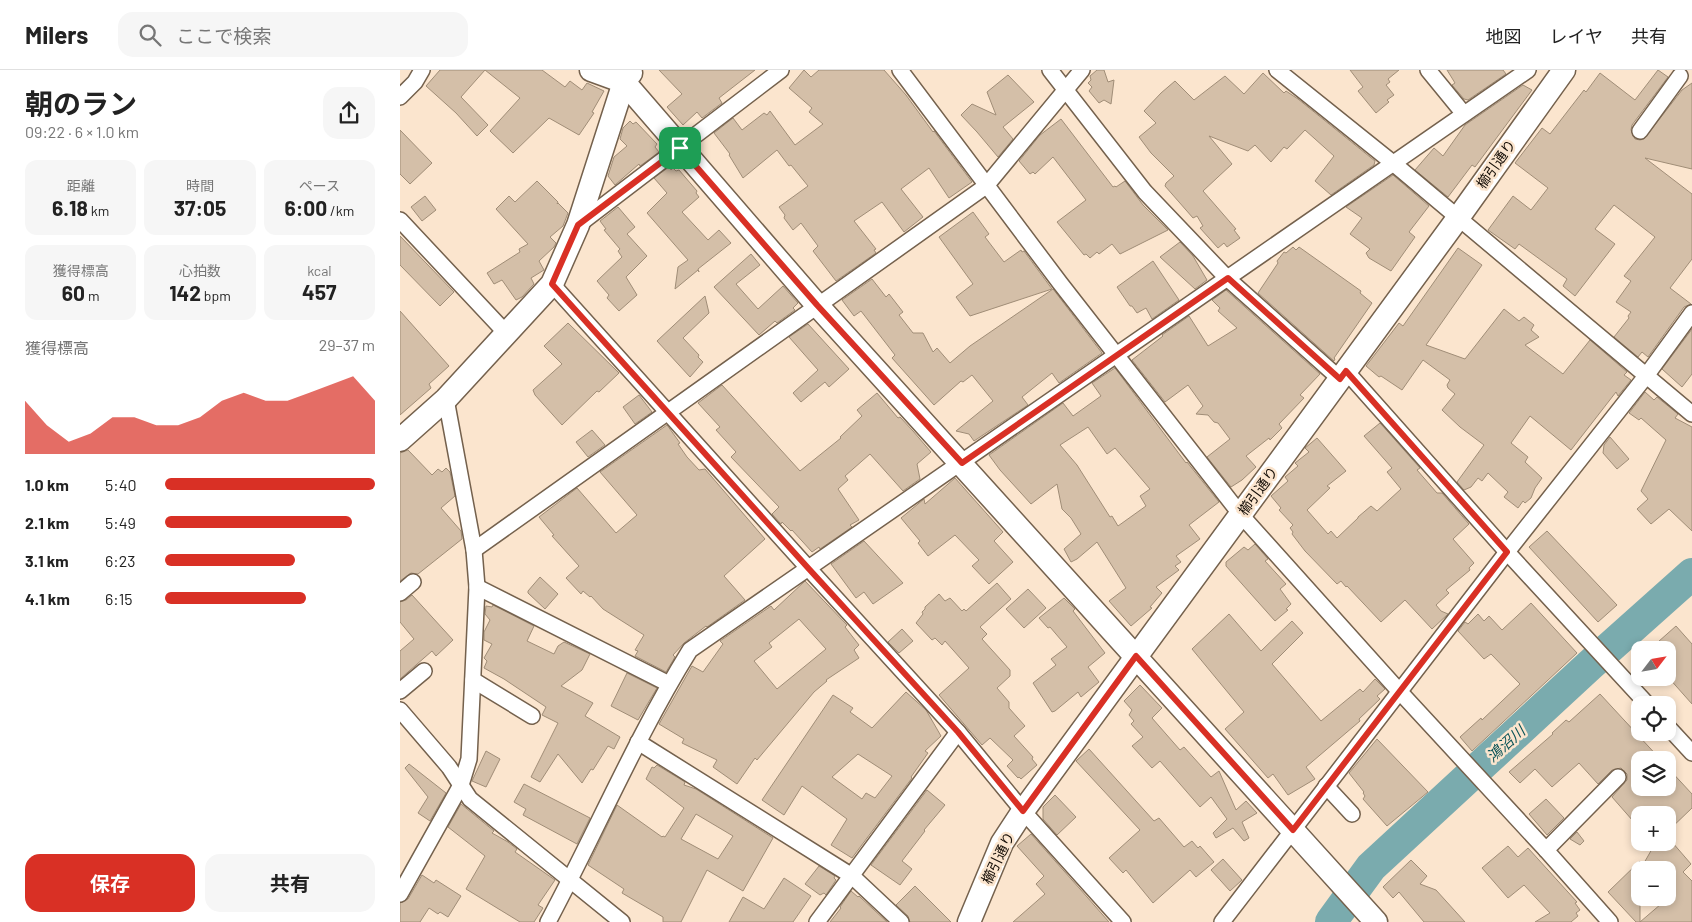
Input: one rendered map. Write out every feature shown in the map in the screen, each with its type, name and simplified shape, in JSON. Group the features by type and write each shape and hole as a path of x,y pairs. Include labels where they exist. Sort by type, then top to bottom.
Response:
{"street":[{"path":"400,97 415,82 422,70"},
{"path":"591,70 628,76 680,148 817,305 1376,922"},
{"path":"578,225 781,70"},
{"path":"900,70 986,186 1241,515 1610,922"},
{"path":"1050,70 1145,192 1228,278 1343,375 1640,696"},
{"path":"474,550 986,186 1082,70"},
{"path":"1277,70 1393,162 1692,414"},
{"path":"1428,70 1464,114"},
{"path":"548,922 638,742 669,684 690,650 1528,70"},
{"name":"櫛引通り","path":"969,922 1002,843 1023,811 1458,218 1560,71"},
{"path":"1640,131 1676,73 1692,86"},
{"path":"400,440 446,399 552,284 578,225 628,76"},
{"path":"400,220 507,334"},
{"path":"552,284 958,732 1023,811 1124,922"},
{"path":"1222,922 1507,552 1646,376 1692,313"},
{"path":"400,894 461,785 470,759 477,588 474,550 446,399"},
{"path":"400,593 413,582"},
{"path":"477,588 669,684"},
{"path":"400,691 424,671"},
{"path":"473,680 532,716"},
{"path":"400,710 449,768 470,799 622,922"},
{"path":"818,922 958,732"},
{"path":"1676,736 1692,753"},
{"path":"638,742 852,876 900,922"},
{"path":"1546,850 1618,777"},
{"path":"1326,786 1352,814"}],"building":[{"path":"440,70 485,70 461,97 488,125 477,136 456,113 426,86"},
{"path":"485,70 542,70 565,87 570,81 582,90 587,83 604,91 592,112 594,113 579,135 549,118 513,153 490,131 520,98"},
{"path":"659,70 755,70 719,98 722,103 702,118 697,112 683,125 667,107 682,94"},
{"path":"804,70 811,77 819,70 884,70 906,95 972,182 949,198 929,168 901,189 923,217 904,232 882,202 854,221 876,249 874,250 876,253 836,281 813,251 818,246 801,223 793,230 779,207 808,186 791,165 789,166 777,150 743,178 730,154 714,133 733,118 742,130 764,113 767,115 770,111 795,145 823,124 809,112 812,108 789,88"},
{"path":"1097,70 1104,70 1108,82 1114,80 1111,104 1104,100 1099,103 1089,91 1092,87 1088,83 1091,80 1090,76"},
{"path":"1350,70 1399,70 1388,79 1390,82 1386,85 1394,95 1376,113 1358,91 1363,87"},
{"path":"1447,70 1503,70 1506,74 1468,100 1464,99 1452,85 1455,83"},
{"path":"1658,70 1668,77 1632,125 1631,130 1635,139 1644,139 1682,90 1692,83 1692,169 1645,158 1692,194 1692,259 1670,288 1691,304 1684,307 1648,357 1642,352 1638,357 1614,337 1629,318 1628,316 1631,312 1616,302 1631,281 1624,276 1655,237 1614,205 1595,229 1615,244 1575,296 1563,286 1567,279 1519,244 1515,249 1488,230 1513,196 1531,210 1548,188 1515,163 1542,128 1550,134 1584,90 1586,92 1600,73 1635,100"},
{"path":"1263,73 1284,93 1286,91 1298,99 1375,161 1374,165 1331,195 1315,181 1334,156 1305,130 1287,149 1284,147 1271,162 1255,145 1248,151 1209,136 1232,164 1203,191 1236,229 1234,230 1240,238 1227,247 1224,243 1218,248 1200,228 1203,226 1197,216 1193,218 1165,186 1174,176 1151,153 1139,137 1156,123 1144,111 1175,81 1194,100 1225,76 1244,94"},
{"path":"1008,75 1034,102 1003,127 1013,139 998,157 961,115 972,104 996,115 987,92"},
{"path":"1523,85 1532,90 1475,167 1472,165 1448,197 1415,170 1434,148 1443,156 1465,125"},
{"path":"1061,119 1113,187 1125,181 1143,205 1168,230 1120,254 1112,244 1090,258 1086,254 1084,255 1057,222 1086,200 1053,157 1035,174 1033,172 1030,174 1019,161 1040,135"},
{"path":"630,121 633,124 636,122 657,144 655,147 659,152 640,166 639,164 615,185 608,176 614,157 627,146 620,139 623,128"},
{"path":"400,130 432,163 410,184 400,174"},
{"path":"669,167 671,170 673,168 676,171 679,170 697,191 696,193 699,197 682,212 708,240 719,230 731,243 698,269 699,272 698,270 675,289 678,267 688,260 647,213 667,193 654,178"},
{"path":"1393,175 1429,206 1409,232 1415,237 1391,271 1369,258 1366,253 1370,249 1350,234 1362,218 1346,207"},
{"path":"537,181 558,202 557,204 568,213 563,226 550,237 556,243 554,247 539,261 544,270 531,278 534,284 522,297 516,300 502,280 494,284 487,273 520,252 519,249 528,244 496,209 509,196 515,202"},
{"path":"425,196 436,210 422,221 411,207"},
{"path":"618,207 635,227 627,234 647,256 626,277 637,295 619,311 607,298 609,295 597,281 622,257 618,251 620,249 604,230 606,229 600,221"},
{"path":"973,212 989,234 985,237 1004,262 1021,250 1022,252 1024,251 1052,289 970,316 956,297 973,284 939,237"},
{"path":"400,236 454,292 440,306 400,265"},
{"path":"1180,242 1193,256 1207,280 1195,289 1160,257"},
{"path":"1293,247 1296,250 1299,247 1361,291 1360,293 1372,303 1334,358 1334,361 1258,293 1278,263 1277,261 1284,252 1286,253"},
{"path":"1458,248 1482,265 1426,345 1465,359 1504,309 1519,321 1524,317 1534,325 1531,330 1539,337 1525,345 1563,374 1590,340 1627,372 1624,375 1631,380 1618,396 1616,392 1571,450 1530,416 1511,443 1528,457 1525,462 1542,478 1531,498 1525,503 1523,501 1518,508 1504,497 1508,492 1488,473 1482,481 1478,478 1471,487 1464,490 1457,482 1484,445 1460,427 1442,410 1455,394 1448,388 1447,385 1450,380 1423,360 1402,390 1381,376 1379,377 1366,366 1399,323 1403,326"},
{"path":"751,254 760,265 736,284 758,309 783,286 798,303 793,308 795,310 777,323 775,321 759,335 714,287"},
{"path":"1153,261 1179,300 1152,319 1146,308 1137,313 1117,287"},
{"path":"872,279 886,297 889,294 903,312 899,315 913,333 923,333 933,352 937,348 950,363 970,346 1053,289 1102,353 1059,383 1052,373 1022,397 1028,405 974,441 969,434 956,431 993,401 972,375 963,382 961,381 934,405 892,358 895,355 861,311 854,316 842,300"},
{"path":"1226,290 1320,374 1300,395 1304,398 1279,424 1282,428 1270,440 1269,438 1246,456 1256,467 1231,487 1207,457 1230,439 1218,423 1214,422 1208,415 1196,414 1203,406 1188,385 1165,402 1132,360 1189,316 1208,346 1237,328 1218,311 1220,308 1212,300"},
{"path":"705,296 709,313 683,338 703,362 690,377 657,341"},
{"path":"400,311 449,366 429,384 431,388 400,415"},
{"path":"568,323 619,373 599,392 597,391 562,425 535,395 533,390 562,364 544,346"},
{"path":"808,324 849,369 829,387 825,382 801,402 793,393 818,370 789,337"},
{"path":"1692,329 1692,374 1682,387 1662,369"},
{"path":"1115,368 1186,463 1219,502 1189,525 1200,539 1176,556 1181,562 1175,566 1179,570 1156,587 1162,593 1150,607 1152,608 1131,626 1109,601 1126,588 1097,542 1071,562 1064,549 1081,534 1071,518 1062,509 1057,484 1031,504 989,455 1063,403 1073,416 1101,396 1092,383","holes":["1088,427 1107,454 1115,448 1150,489 1140,496 1146,506 1118,526 1112,516 1110,517 1077,465 1060,445"]},
{"path":"722,385 800,471 841,438 862,416 857,410 877,393 931,452 917,464 920,479 903,491 870,454 845,476 848,480 838,489 859,520 820,549 819,547 812,552 792,530 782,522 781,524 772,514 779,507 731,457 736,452 716,430 720,427 698,403"},
{"path":"1645,392 1654,400 1657,397 1678,414 1675,418 1692,427 1692,531 1669,509 1651,524 1637,509 1648,499 1641,491 1666,440 1641,418 1639,420 1629,413"},
{"path":"639,395 652,412 635,424 623,407"},
{"path":"1380,423 1420,468 1417,470 1437,493 1442,493 1469,524 1453,539 1474,563 1469,568 1470,570 1446,590 1449,593 1436,605 1441,611 1448,614 1432,629 1405,600 1381,622 1347,586 1341,581 1337,584 1305,551 1292,534 1293,532 1290,528 1293,525 1279,510 1281,508 1271,496 1288,481 1285,477 1298,466 1295,463 1309,452 1305,448 1317,438 1346,471 1327,486 1330,488 1307,510 1328,534 1331,531 1337,538 1371,506 1377,511 1401,489 1387,472 1392,468 1364,436"},
{"path":"667,425 687,457 699,470 705,469 765,539 724,576 745,600 684,643 673,655 675,657 666,672 635,656 638,651 635,650 644,635 603,609 591,596 583,591 581,594 566,578 579,566 552,536 554,535 539,517 577,488 616,533 637,515 600,472"},
{"path":"592,430 605,445 588,457 576,442"},
{"path":"1610,437 1629,459 1617,469 1603,453 1604,445"},
{"path":"408,450 432,475 438,469 442,472 446,468 450,472 455,496 441,508 461,531 462,539 418,574 411,573 400,581 400,453"},
{"path":"955,478 1003,532 994,541 1013,562 989,584 972,566 979,560 955,535 928,556 918,543 920,541 901,518 924,499 925,504"},
{"path":"1547,531 1617,605 1598,622 1529,547"},
{"path":"864,541 903,583 873,604 864,592 856,598 831,564"},
{"path":"1255,544 1268,559 1265,561 1286,584 1280,589 1291,604 1286,609 1288,610 1275,621 1226,566 1226,562 1244,547 1248,550"},
{"path":"540,577 558,594 545,609 528,593"},
{"path":"805,581 847,625 845,627 859,645 854,650 859,658 826,680 814,692 757,760 755,758 737,784 713,767 717,760 682,743 684,739 659,724 692,666 703,672 723,644 720,641 771,606 774,610","holes":["799,619 826,649 777,689 754,661 772,647 769,643"]},
{"path":"997,583 1011,599 980,627 987,634 982,639 1010,670 1010,676 997,688 1009,702 1009,708 1025,726 1014,736 1033,757 1032,759 1037,765 1021,779 1007,766 1013,760 990,738 982,745 939,695 969,668 945,641 942,645 935,638 932,640 916,623 923,614 922,612 925,607 939,594 945,601 950,598 962,611 964,609 966,611"},
{"path":"1028,589 1046,608 1024,628 1006,609"},
{"path":"412,595 453,640 436,656 432,651 400,679 400,651 414,639 400,622 400,602"},
{"path":"1064,598 1075,609 1073,611 1105,653 1088,667 1099,682 1081,697 1078,692 1052,712 1033,683 1056,665 1051,659 1067,647 1050,627 1048,628 1039,618"},
{"path":"1531,603 1577,653 1472,751 1460,737 1481,718 1482,720 1520,684 1491,654 1484,659 1458,631 1465,622 1468,624 1478,614 1484,621 1489,616 1502,630"},
{"path":"493,605 534,626 527,641 554,654 558,646 564,642 590,654 582,670 561,686 593,703 585,716 620,737 614,749 608,746 593,770 591,769 582,783 558,754 540,782 531,777 558,723 542,715 546,707 484,668 487,661 484,658 492,644 484,640 484,632 490,620 485,614 486,606 492,607"},
{"path":"1229,614 1261,651 1292,621 1303,633 1272,664 1321,721 1360,689 1363,692 1375,679 1385,689 1377,696 1380,699 1359,719 1360,721 1306,767 1315,779 1288,795 1273,774 1268,778 1225,729 1244,712 1192,649"},
{"path":"1676,626 1692,644 1692,704 1676,686 1676,641 1659,641"},
{"path":"902,629 913,641 899,653 888,642"},
{"path":"627,673 657,688 638,720 611,706"},
{"path":"1140,685 1162,708 1152,718 1180,750 1184,747 1211,777 1219,771 1236,810 1246,801 1257,813 1242,822 1249,838 1244,841 1233,828 1216,838 1213,833 1227,819 1211,797 1200,807 1160,761 1152,768 1132,746 1143,737 1131,724 1134,721 1129,715 1132,710 1124,701"},
{"path":"906,692 926,710 941,736 925,751 928,753 912,778 852,858 831,845 847,819 802,786 784,815 762,800 833,695 853,708 850,712 872,728","holes":["858,754 892,776 875,798 866,793 862,799 832,777"]},
{"path":"1600,694 1631,728 1631,741 1643,741 1653,751 1631,751 1631,796 1676,796 1676,777 1692,794 1692,808 1676,823 1676,806 1631,806 1631,819 1612,797 1627,780 1627,774 1621,768 1612,770 1598,784 1579,763 1552,787 1535,769 1520,783 1509,772 1553,734 1566,720 1569,722"},
{"path":"1377,739 1428,792 1387,826 1363,799 1365,796 1364,792 1349,773"},
{"path":"1089,749 1154,821 1159,818 1184,847 1192,841 1198,848 1200,846 1214,862 1196,877 1190,870 1153,903 1126,870 1123,873 1109,858 1140,830 1076,761"},
{"path":"486,751 500,759 486,787 472,781"},
{"path":"409,764 446,793 430,821 418,813 428,797 405,768"},
{"path":"657,765 685,782 684,785 696,789 773,838 743,891 707,870 681,922 663,922 663,917 622,893 624,889 588,865 617,805 662,837 665,837 684,808 646,779 652,767 654,768","holes":["696,814 733,836 718,859 681,839"]},
{"path":"524,784 590,818 577,844 523,815 526,809 514,802"},
{"path":"927,790 945,805 902,861 912,869 900,885 871,865"},
{"path":"1055,795 1076,817 1057,835 1043,819 1043,807"},
{"path":"1546,799 1564,818 1547,835 1529,814"},
{"path":"461,804 494,831 492,833 517,849 515,852 555,880 538,905 543,908 534,922 520,922 466,889 485,856 448,827"},
{"path":"1577,832 1584,841 1580,845 1570,839"},
{"path":"1031,834 1109,922 1013,922 1045,894 1036,884 1044,876 1017,846"},
{"path":"1508,846 1518,857 1528,848 1577,902 1575,903 1580,910 1576,913 1578,916 1571,922 1535,922 1550,913 1524,885 1508,898 1482,868"},
{"path":"1676,847 1691,864 1683,872 1692,881 1692,922 1640,922 1659,906 1676,906 1676,861 1645,861 1651,851 1676,851"},
{"path":"1223,859 1242,880 1230,891 1211,870"},
{"path":"1411,860 1427,876 1420,884 1436,890 1465,922 1424,922 1399,892 1393,898 1383,887"},
{"path":"819,866 835,876 836,880 826,895 824,893 820,895 805,884"},
{"path":"1631,870 1631,906 1640,906 1640,922 1636,922 1608,892"},
{"path":"422,875 434,883 436,880 461,896 448,917 440,912 438,914 429,908 420,922 400,922 400,903 408,899"},
{"path":"784,878 811,896 793,922 729,922 743,897 764,909"},
{"path":"915,886 951,922 910,922 908,916 896,905"},
{"path":"851,891 859,896 887,922 830,922"}],"waterway":[{"name":"鴻沼川","path":"1331,922 1371,867 1590,665 1692,574"}],"route":[{"path":"680,148 817,305 962,463 1228,278 1340,379 1346,371 1507,552 1293,830 1136,656 1023,811 958,732 552,284 578,225 680,148"}]}
